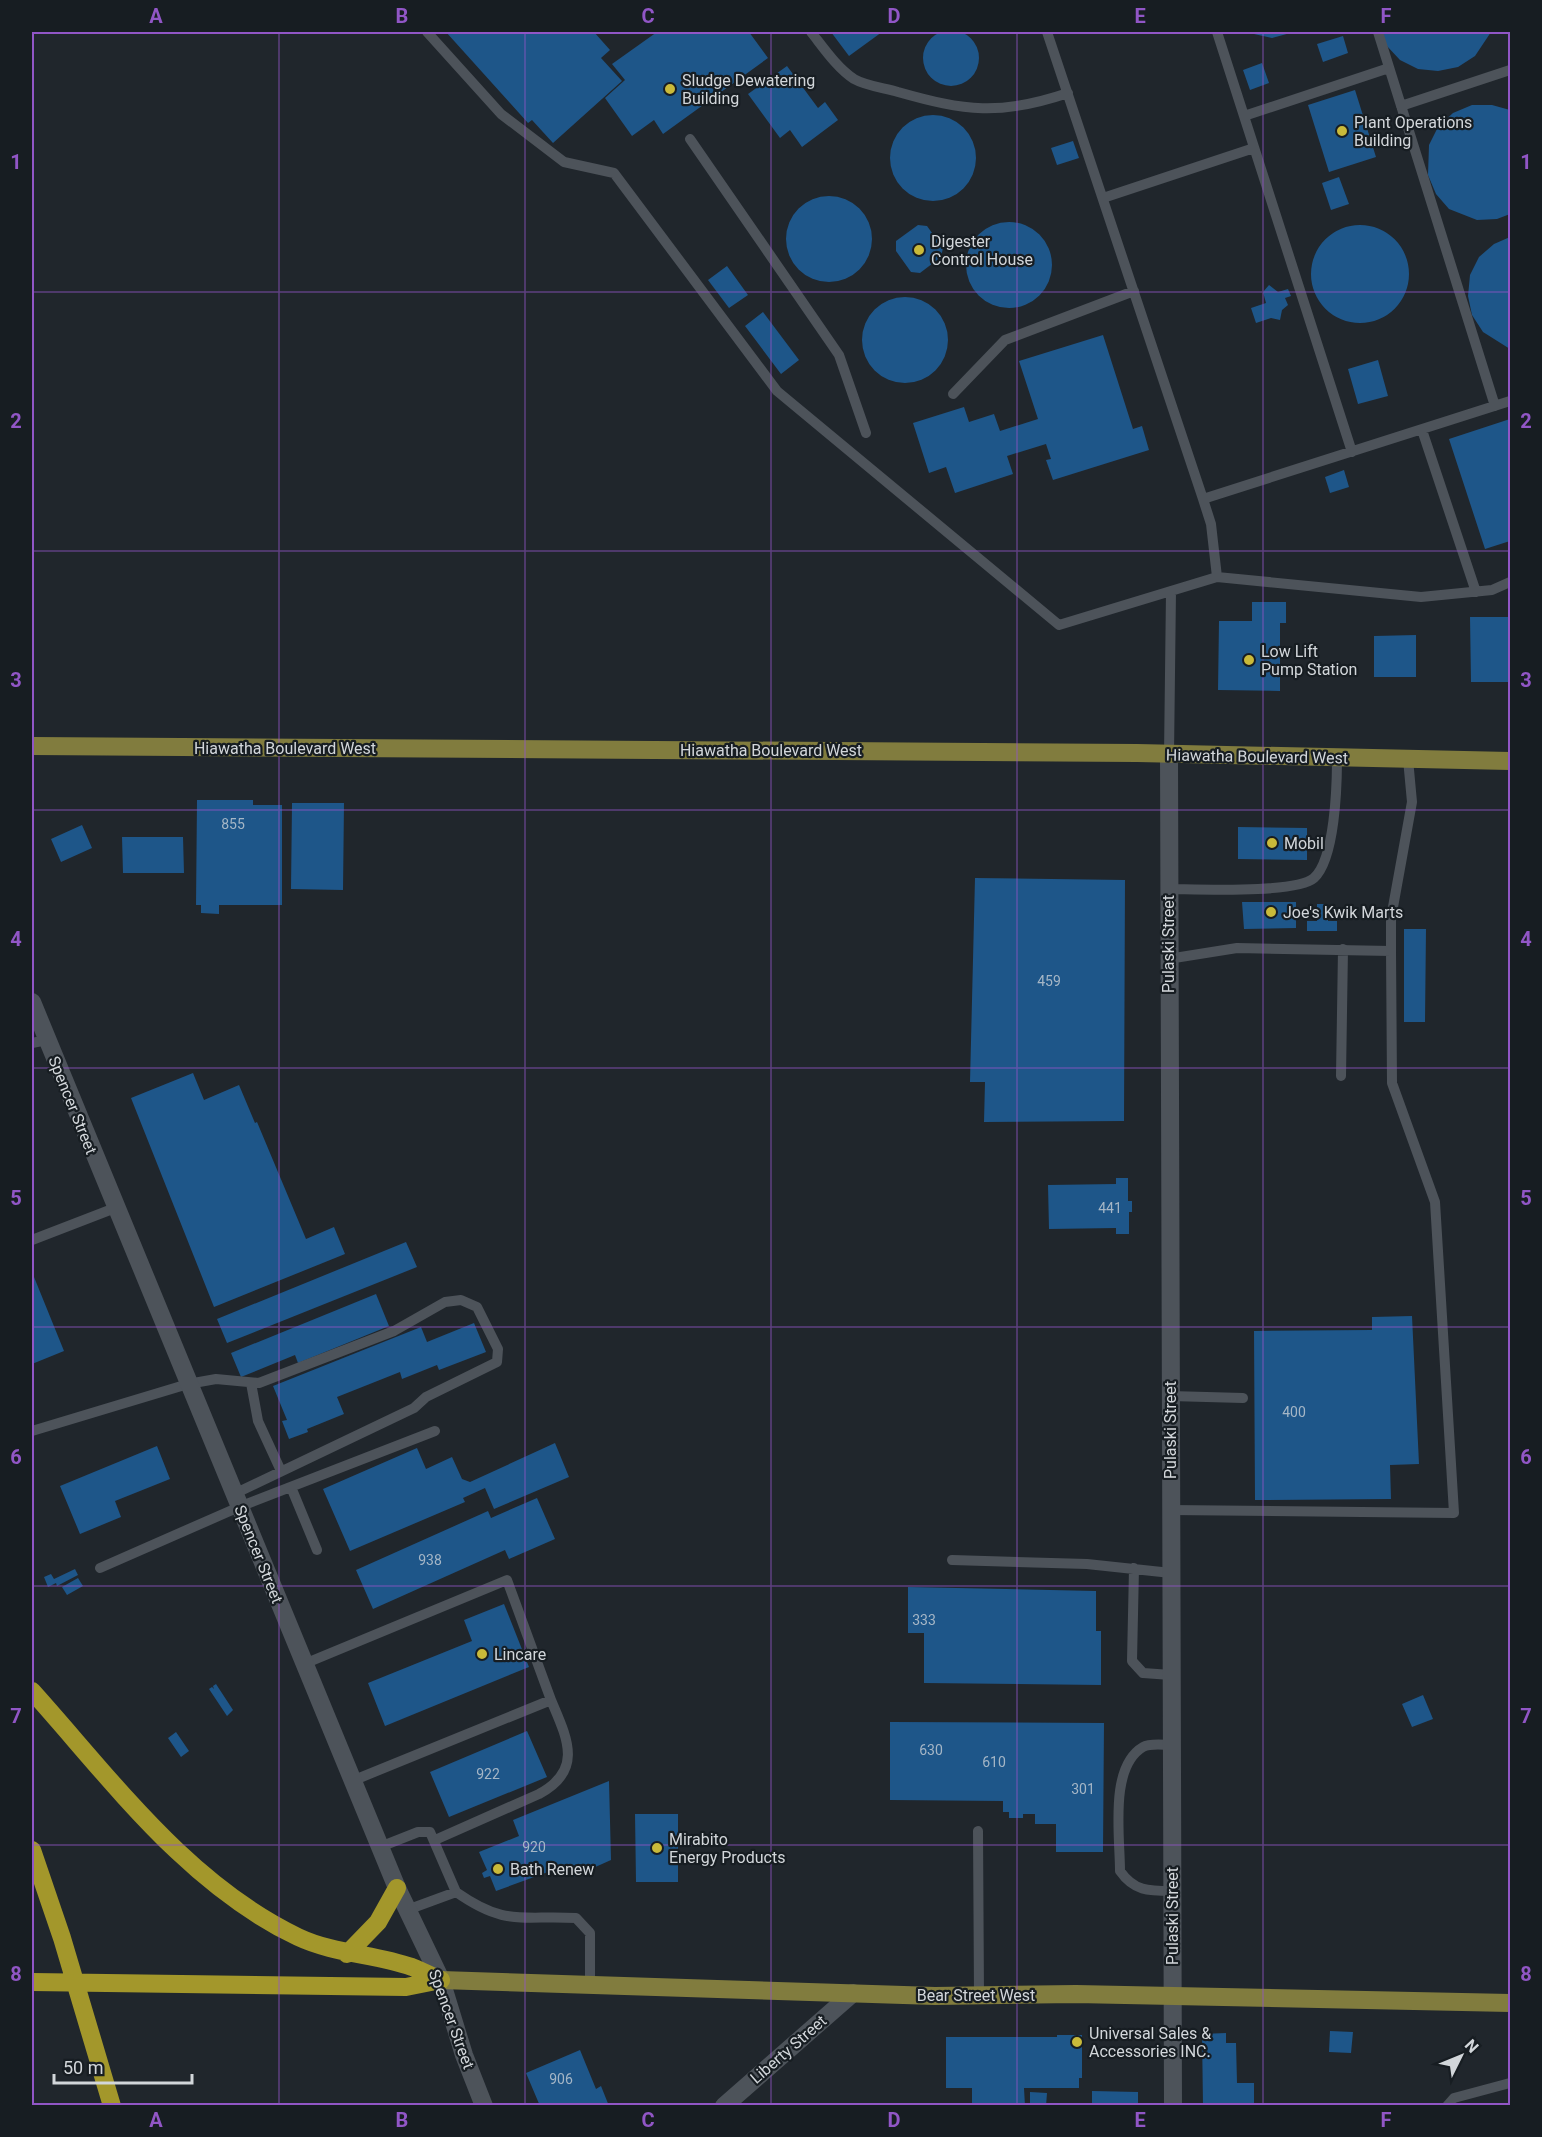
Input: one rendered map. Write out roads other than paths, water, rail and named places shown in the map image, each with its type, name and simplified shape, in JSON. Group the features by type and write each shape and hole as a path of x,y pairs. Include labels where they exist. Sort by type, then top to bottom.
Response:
{"highway":[{"path":"32,1691 190,1865 243,1905 298,1937 347,1954 411,1967 441,1980"},
{"path":"32,1850 62,1938 112,2106"},
{"path":"347,1954 378,1922 397,1888"},
{"path":"32,1982 406,1987 441,1980"}],"main road":[{"name":"Hiawatha Boulevard West","path":"32,746 1125,753 1510,761"},
{"name":"Bear Street West","path":"441,1980 853,1993 1510,2003"}],"street":[{"name":"Pulaski Street","path":"1169,755 1173,2106"},
{"name":"Spencer Street","path":"32,1002 39,1042 116,1208 397,1888 441,1980 464,2055 484,2106"},
{"name":"Liberty Street","path":"724,2106 853,1993"}],"lane":[{"path":"427,32 501,114 564,162 614,173 777,391 1059,625 1218,577 1421,597 1492,590 1510,582"},
{"path":"811,32 826,52 855,79 946,106 995,110 1037,104 1068,93"},
{"path":"1047,32 1211,524 1218,577"},
{"path":"1216,32 1352,452"},
{"path":"1378,32 1495,406"},
{"path":"1244,116 1389,68"},
{"path":"1401,106 1510,70"},
{"path":"690,139 839,355 866,433"},
{"path":"1103,198 1254,148"},
{"path":"953,394 1005,340 1134,291"},
{"path":"1203,499 1510,401"},
{"path":"1422,430 1476,592"},
{"path":"1169,755 1171,591"},
{"path":"1168,889 1253,891 1312,880 1322,868 1337,802 1337,758"},
{"path":"1170,1510 1454,1513 1435,1202 1392,1083 1391,918 1412,802 1408,759"},
{"path":"1168,959 1237,948 1391,951"},
{"path":"1341,1076 1342,949"},
{"path":"32,1240 116,1208"},
{"path":"32,1431 188,1384 216,1379 259,1383 394,1330 445,1302 461,1300 477,1307 498,1349 497,1362 426,1396 414,1408 281,1471 236,1500 100,1568"},
{"path":"251,1383 258,1421 281,1471"},
{"path":"1170,1396 1244,1398"},
{"path":"236,1500 291,1487 435,1431"},
{"path":"291,1487 317,1550"},
{"path":"952,1560 1087,1564 1171,1573"},
{"path":"1134,1568 1132,1661 1143,1673 1171,1675"},
{"path":"304,1664 507,1581 567,1740 567,1766 552,1787 435,1840"},
{"path":"352,1780 552,1700"},
{"path":"1172,1744 1145,1745 1129,1758 1120,1778 1119,1871 1129,1884 1149,1891 1172,1891"},
{"path":"380,1847 425,1830 430,1832 435,1840 456,1892 483,1910 500,1916 520,1919 576,1918 590,1933 590,1985"},
{"path":"978,1831 978,1995"},
{"path":"407,1910 456,1892"},
{"path":"1447,2106 1454,2098 1510,2083"}],"place":[{"name":"Sludge Dewatering Building","path":"670,89"},
{"name":"Plant Operations Building","path":"1342,131"},
{"name":"Digester Control House","path":"919,250"},
{"name":"Low Lift Pump Station","path":"1249,660"},
{"name":"Mobil","path":"1272,843"},
{"name":"Joe's Kwik Marts","path":"1271,912"},
{"name":"Lincare","path":"482,1654"},
{"name":"Mirabito Energy Products","path":"657,1848"},
{"name":"Bath Renew","path":"498,1869"},
{"name":"Universal Sales & Accessories INC.","path":"1077,2042"}]}
